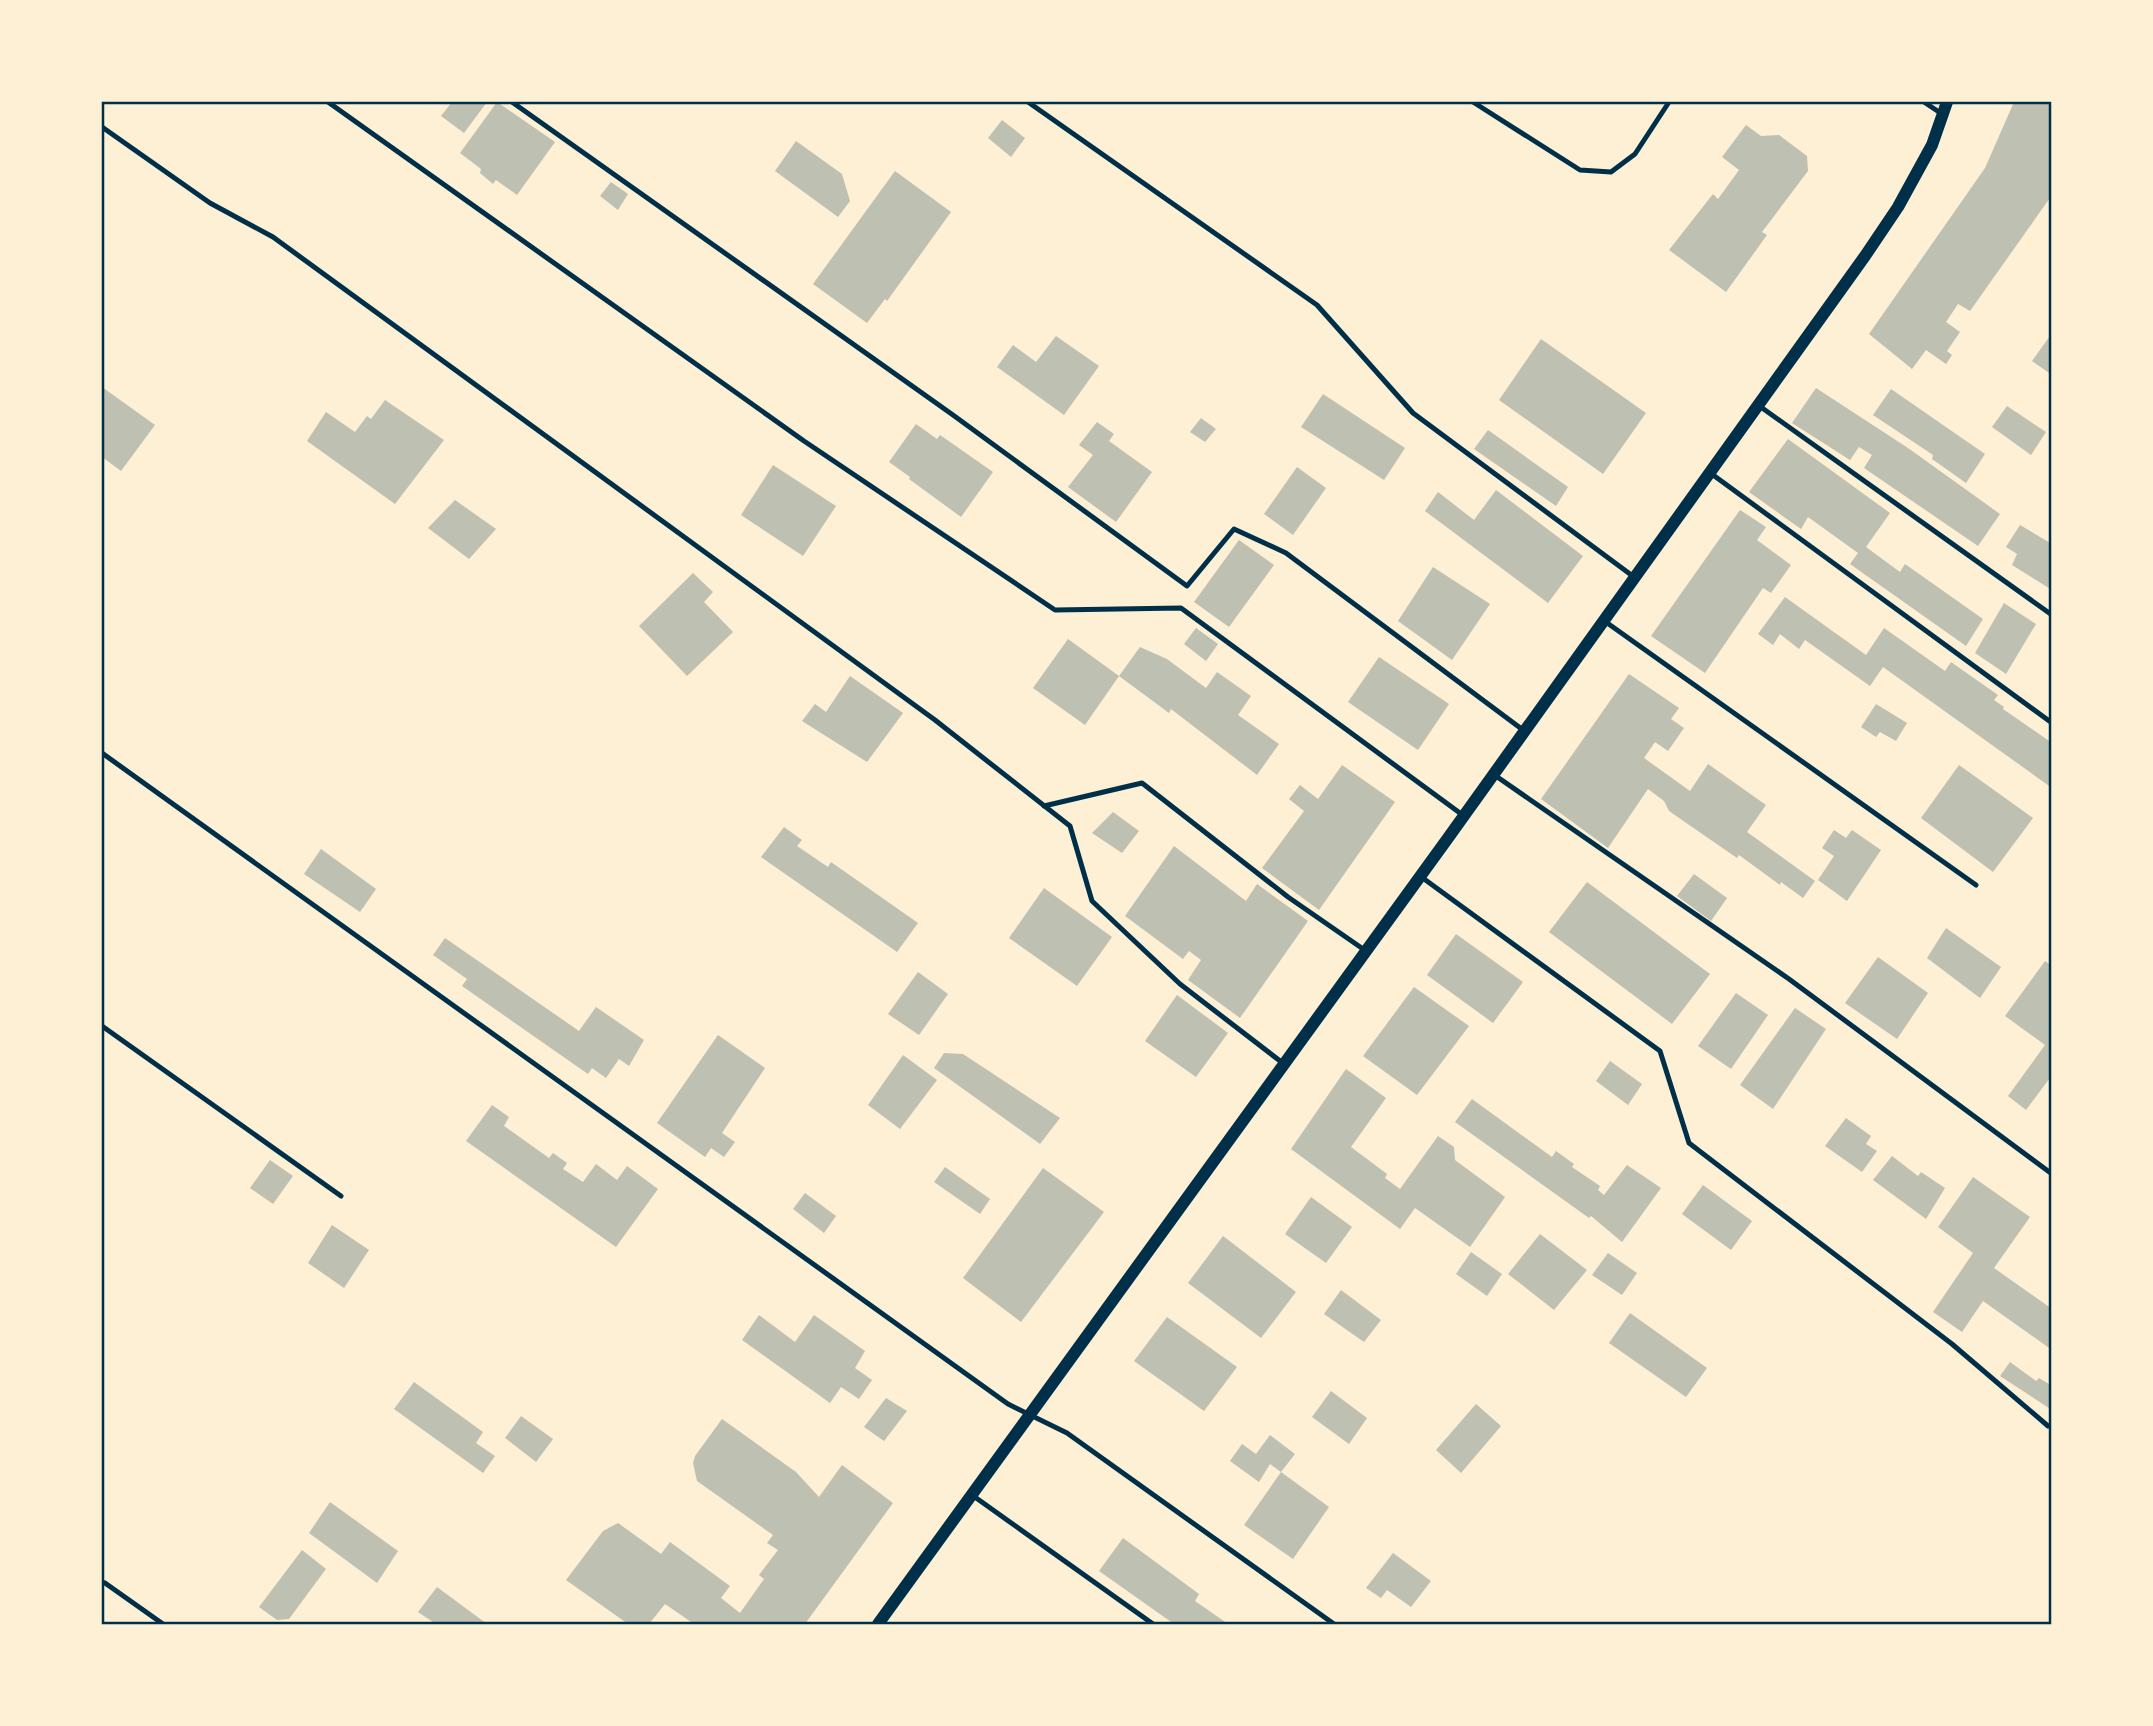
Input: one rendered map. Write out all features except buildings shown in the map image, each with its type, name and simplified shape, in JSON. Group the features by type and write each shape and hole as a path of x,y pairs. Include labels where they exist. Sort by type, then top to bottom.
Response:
{"street":[{"path":"878,1625 1464,816 1865,256 1898,207 1932,145 1945,108"}],"lane":[{"path":"328,102 804,441 1055,610 1181,608 1464,816"},
{"path":"512,102 941,407 1187,586 1234,529 1286,553 1524,731"},
{"path":"1028,102 1317,305 1413,413 1634,577"},
{"path":"1473,102 1580,170 1611,172 1635,154 1669,102"},
{"path":"1924,102 1945,108"},
{"path":"102,127 210,203 273,237 934,720 1070,826 1092,901 1181,984 1284,1064"},
{"path":"1758,405 2052,615"},
{"path":"1709,472 2052,723"},
{"path":"1603,620 1976,885"},
{"path":"102,753 1008,1404 1067,1433 1334,1625"},
{"path":"1493,774 1789,979 2052,1174"},
{"path":"1044,806 1142,783 1288,897 1366,951"},
{"path":"1420,876 1660,1051 1689,1143 1952,1344 2048,1426"},
{"path":"102,1026 341,1196"},
{"path":"972,1495 1153,1625"},
{"path":"105,1583 163,1625"}]}
